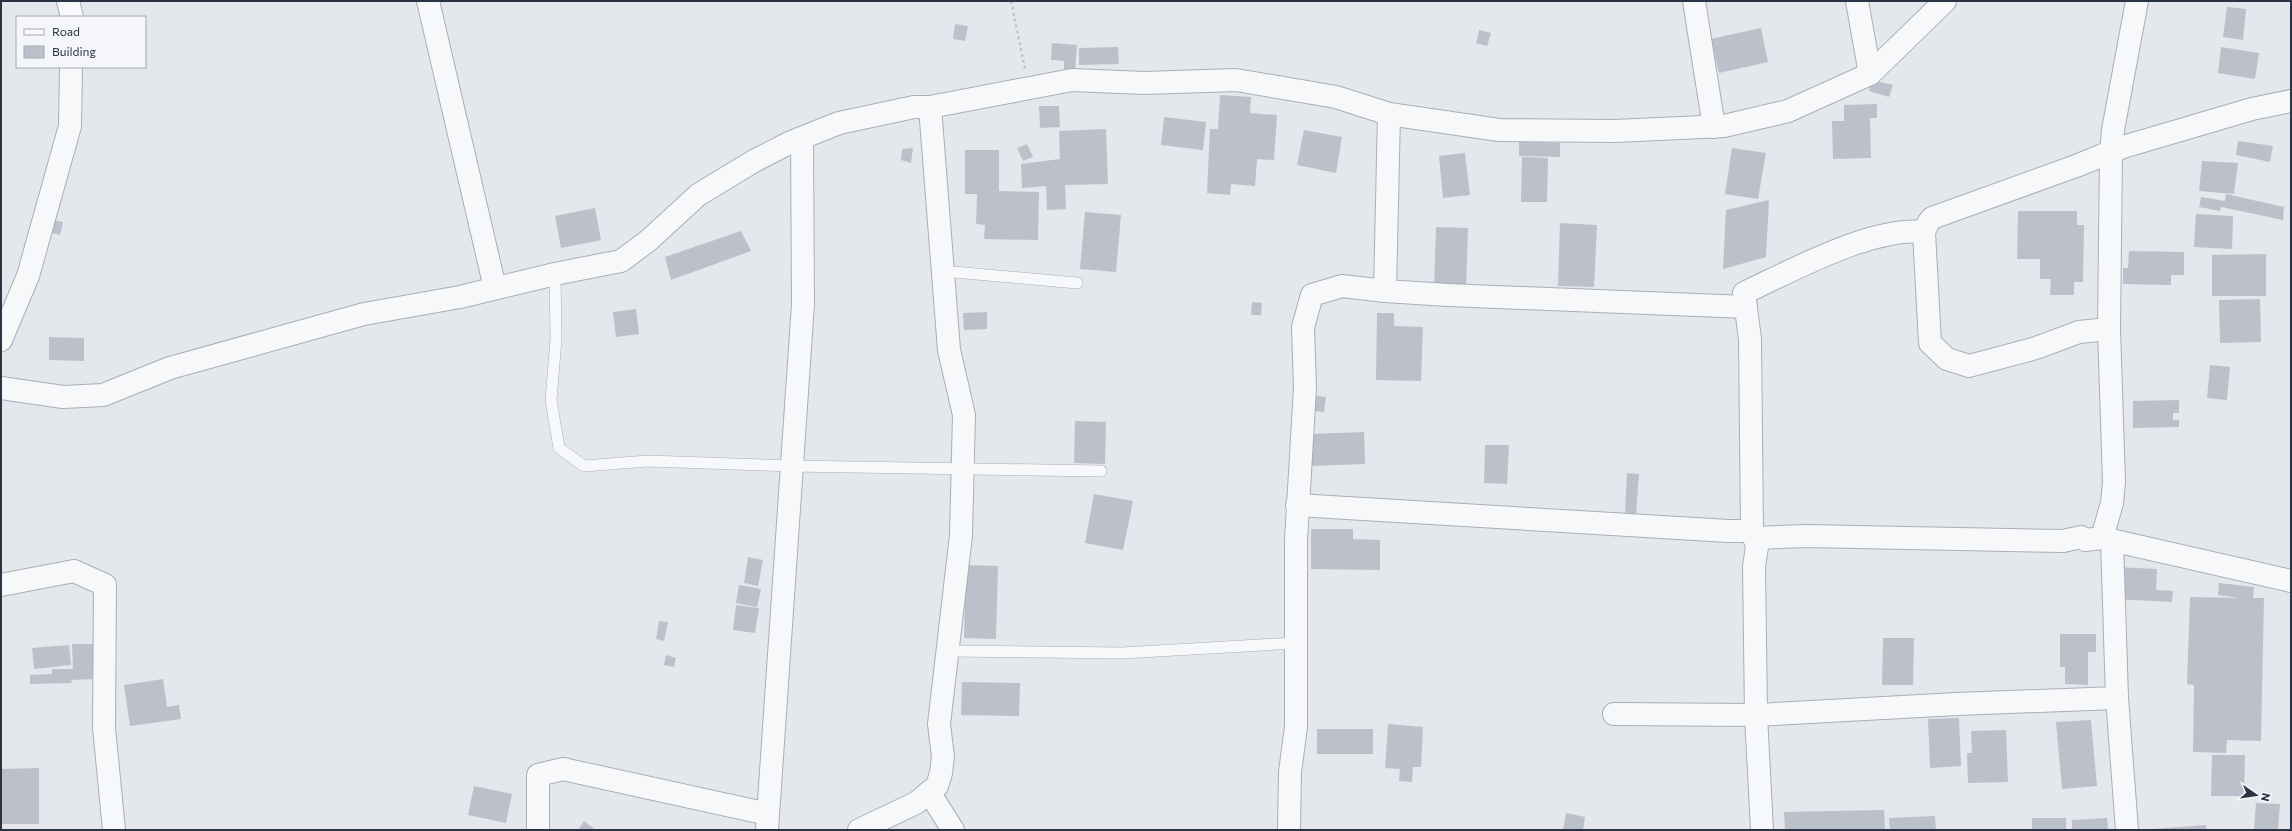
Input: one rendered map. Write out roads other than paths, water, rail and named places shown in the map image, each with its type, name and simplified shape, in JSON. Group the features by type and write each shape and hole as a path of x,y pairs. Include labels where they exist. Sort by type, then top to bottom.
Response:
{"street":[{"path":"68,1 72,16"},
{"path":"428,1 495,288"},
{"path":"1694,1 1714,127"},
{"path":"1857,1 1870,74"},
{"path":"1,388 63,397 103,395 170,368 364,314 621,261 649,240 698,195 754,161 802,138 839,123 883,112 914,107 930,107 1072,80 1144,83 1236,80 1336,97 1389,114 1499,130 1615,131 1724,126 1788,110 1870,74 1945,1"},
{"path":"2127,830 2107,539 2114,482 2109,329 2111,152 2113,130 2136,1"},
{"path":"1,340 28,276 70,126 71,68"},
{"path":"2109,329 2079,332 2036,348 1969,366 1946,359 1930,343 1924,232 1928,223 1932,218 2111,152 2252,109 2291,101"},
{"path":"858,830 916,803 937,786 942,773 943,757 939,724 961,535 964,470 964,415 949,350 930,107"},
{"path":"1385,290 1389,114"},
{"path":"538,830 538,775 563,769 768,822 803,304 802,138"},
{"path":"1762,830 1756,715 1754,566 1757,547 1753,534 1750,339 1744,293 1828,253 1885,235 1908,230 1924,232"},
{"path":"1289,830 1290,772 1296,727 1297,505 1305,388 1303,327 1312,295 1342,286 1448,295 1746,307"},
{"path":"1297,505 1728,531 1753,534 2063,541 2081,537 2085,540 2107,539 2291,581"},
{"path":"1,585 74,571 105,585 104,728 114,830"},
{"path":"1614,714 1756,715 1957,704 2117,698"},
{"path":"929,792 953,830"}],"lane":[{"path":"942,272 1077,283"},
{"path":"555,274 556,339 551,400 560,448 584,466 648,460 792,466 964,470 1101,471"},
{"path":"947,651 1122,653 1296,643"}]}
